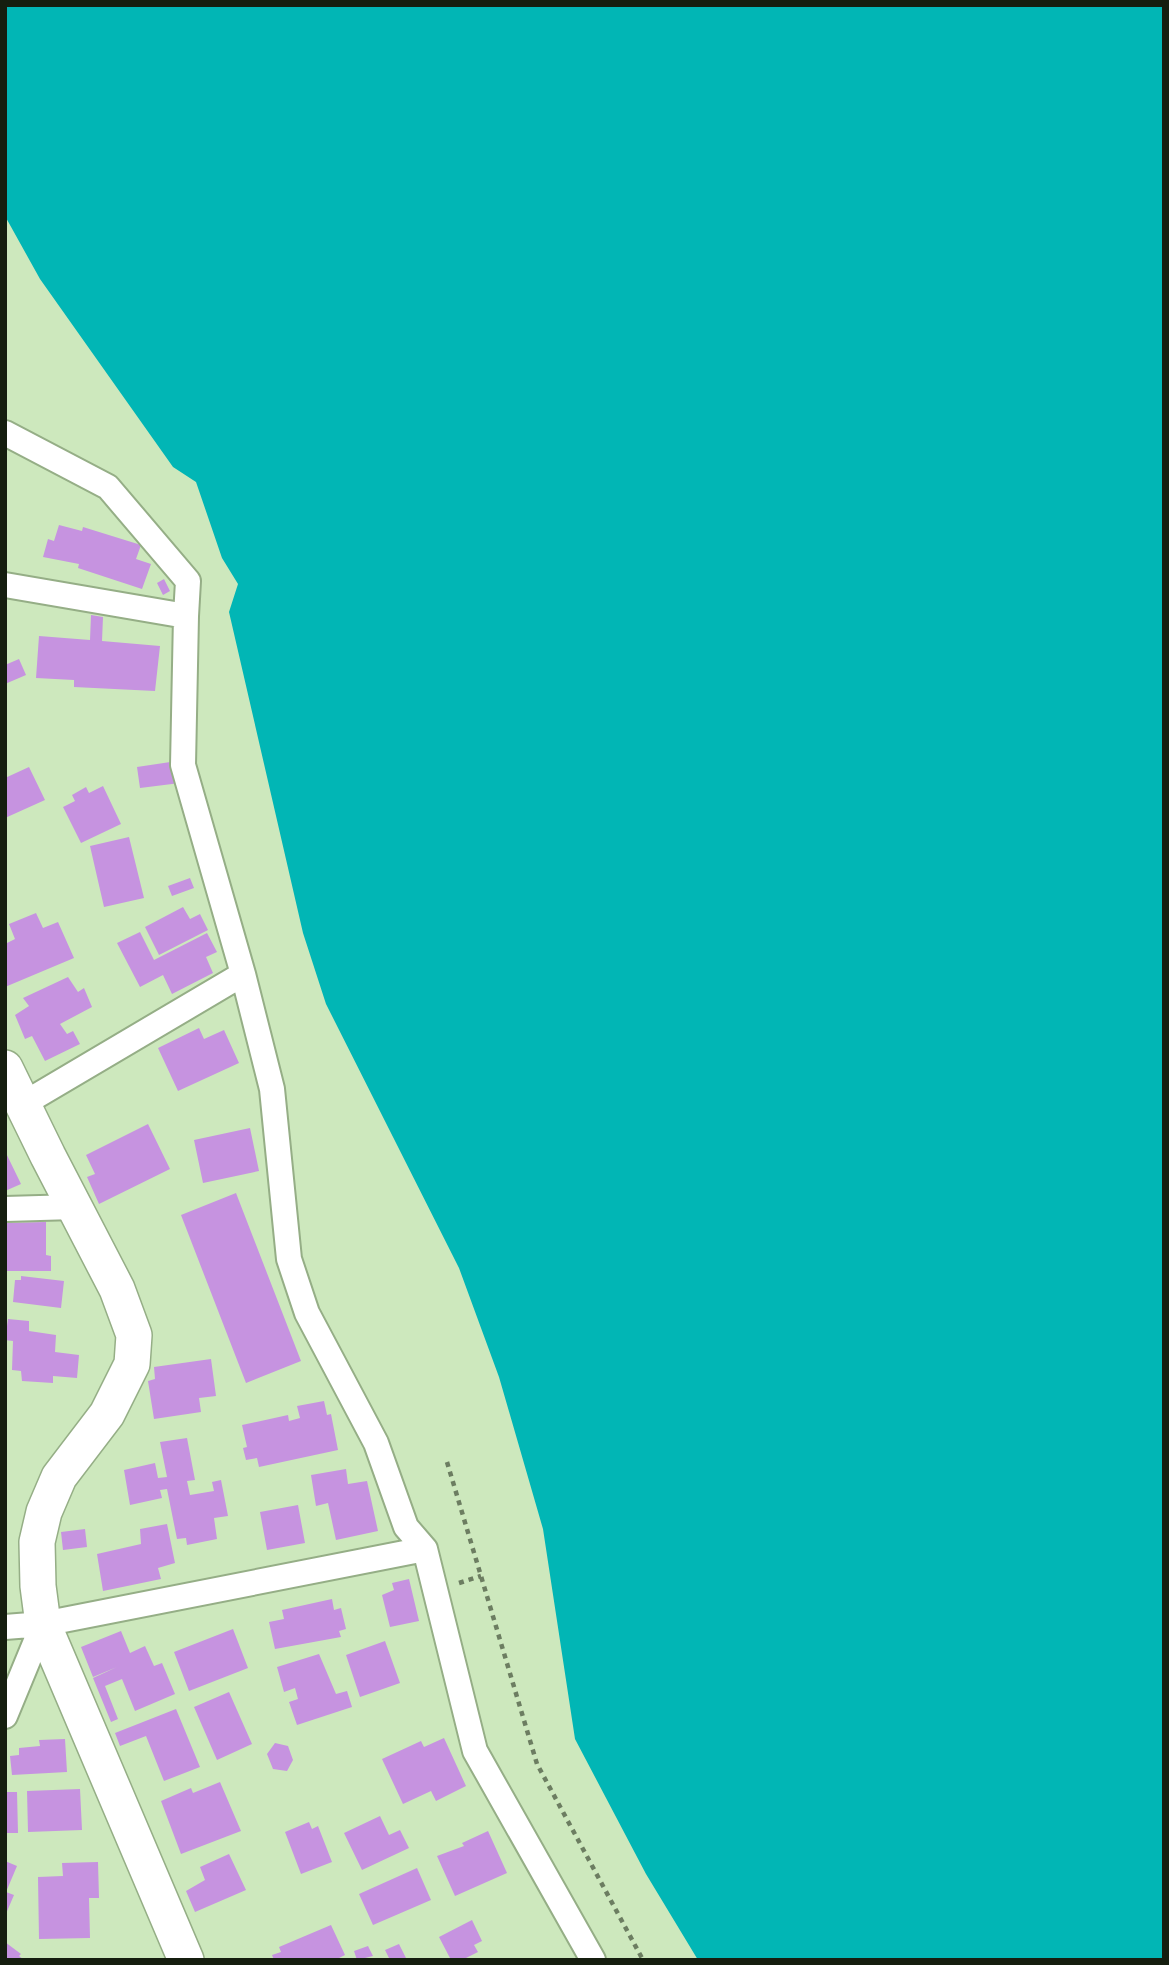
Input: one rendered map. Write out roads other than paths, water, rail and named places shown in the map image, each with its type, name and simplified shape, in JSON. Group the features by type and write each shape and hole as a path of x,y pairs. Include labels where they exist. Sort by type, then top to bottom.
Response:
{"street":[{"path":"5,433 108,487 188,581 183,765 243,974 272,1090 289,1259 307,1313 376,1443 405,1527 425,1549 475,1751 593,1960"},
{"path":"5,585 186,616"},
{"path":"23,1104 243,974"},
{"path":"5,1068 117,1289 134,1335 132,1364 107,1414 58,1477 44,1511 37,1542 38,1586 43,1624 186,1960"},
{"path":"5,1209 75,1207"},
{"path":"5,1627 43,1624 425,1549"},
{"path":"5,1716 43,1624"}],"water":[{"path":"5,5 1164,5 1164,1960 698,1960 646,1874 575,1739 543,1529 499,1377 459,1268 326,1004 303,933 229,612 238,584 222,558 196,482 173,467 40,279 5,216"}]}
